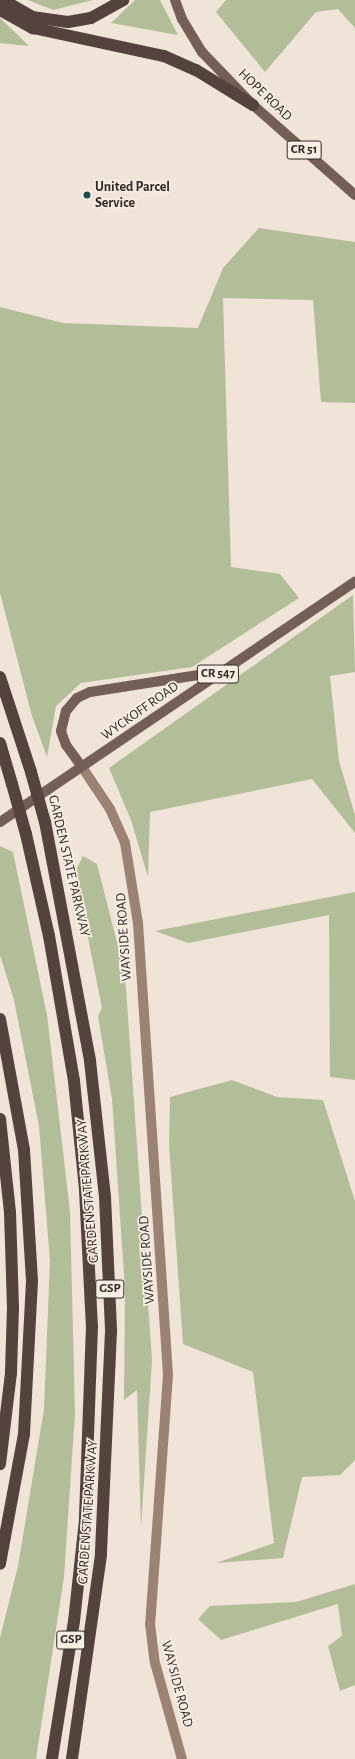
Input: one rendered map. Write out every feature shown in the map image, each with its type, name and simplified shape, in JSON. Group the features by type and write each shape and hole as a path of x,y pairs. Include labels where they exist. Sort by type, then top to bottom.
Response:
{"highway":[{"path":"3,0 32,17 68,22 98,16 123,0"},
{"path":"0,10 33,28 164,56 196,70 253,105"},
{"name":"GARDEN STATE PARKWAY","path":"0,677 31,772 45,822 90,1061 105,1198 111,1330 101,1555 72,1759"},
{"name":"GARDEN STATE PARKWAY","path":"0,743 26,834 52,950 74,1081 85,1190 92,1319 84,1526 74,1621 52,1759"},
{"path":"0,1019 24,1150 32,1280 24,1434 0,1564"},
{"path":"0,1119 10,1212 13,1308 11,1373 0,1464"}],"main road":[{"name":"HOPE ROAD","path":"175,0 197,46 253,105 355,195"},
{"name":"WYCKOFF ROAD","path":"0,822 355,582"},
{"path":"82,767 66,745 61,731 66,711 77,698 90,692 224,670"}],"street":[{"name":"WAYSIDE ROAD","path":"82,767 110,809 125,843 138,924 168,1375 150,1624 155,1663 182,1759"}],"green space":[{"path":"28,0 93,0 53,10"},
{"path":"135,0 160,0 178,35 111,23"},
{"path":"226,0 355,0 355,28 338,9 316,12 265,72 216,12"},
{"path":"0,18 29,46 0,43"},
{"path":"259,228 355,242 355,403 321,402 313,300 223,298 231,567 280,574 299,598 192,667 81,683 56,706 47,757 32,716 0,593 0,307 63,323 198,328 223,268"},
{"path":"353,595 355,672 330,676 339,761 355,815 355,833 312,779 150,812 148,877 131,820 109,768"},
{"path":"0,846 13,852 47,1015 70,1211 75,1414 64,1577 36,1759 0,1759 0,1638 18,1566 44,1409 50,1261 39,1126 14,1000 0,955"},
{"path":"83,856 97,864 125,974 152,1360 141,1528 137,1390 124,1400 125,1289 112,1099 98,1016 102,1008 75,872"},
{"path":"355,892 355,1080 330,1077 329,915 188,943 155,931"},
{"path":"232,1080 277,1097 323,1100 355,1201 355,1460 340,1475 302,1477 283,1558 216,1563 274,1543 253,1372 183,1344 169,1145 170,1097"},
{"path":"355,1584 355,1685 340,1691 328,1646 342,1636 338,1604 221,1640 198,1619 210,1606 296,1602"}],"place":[{"name":"United Parcel Service","path":"87,195"}]}
